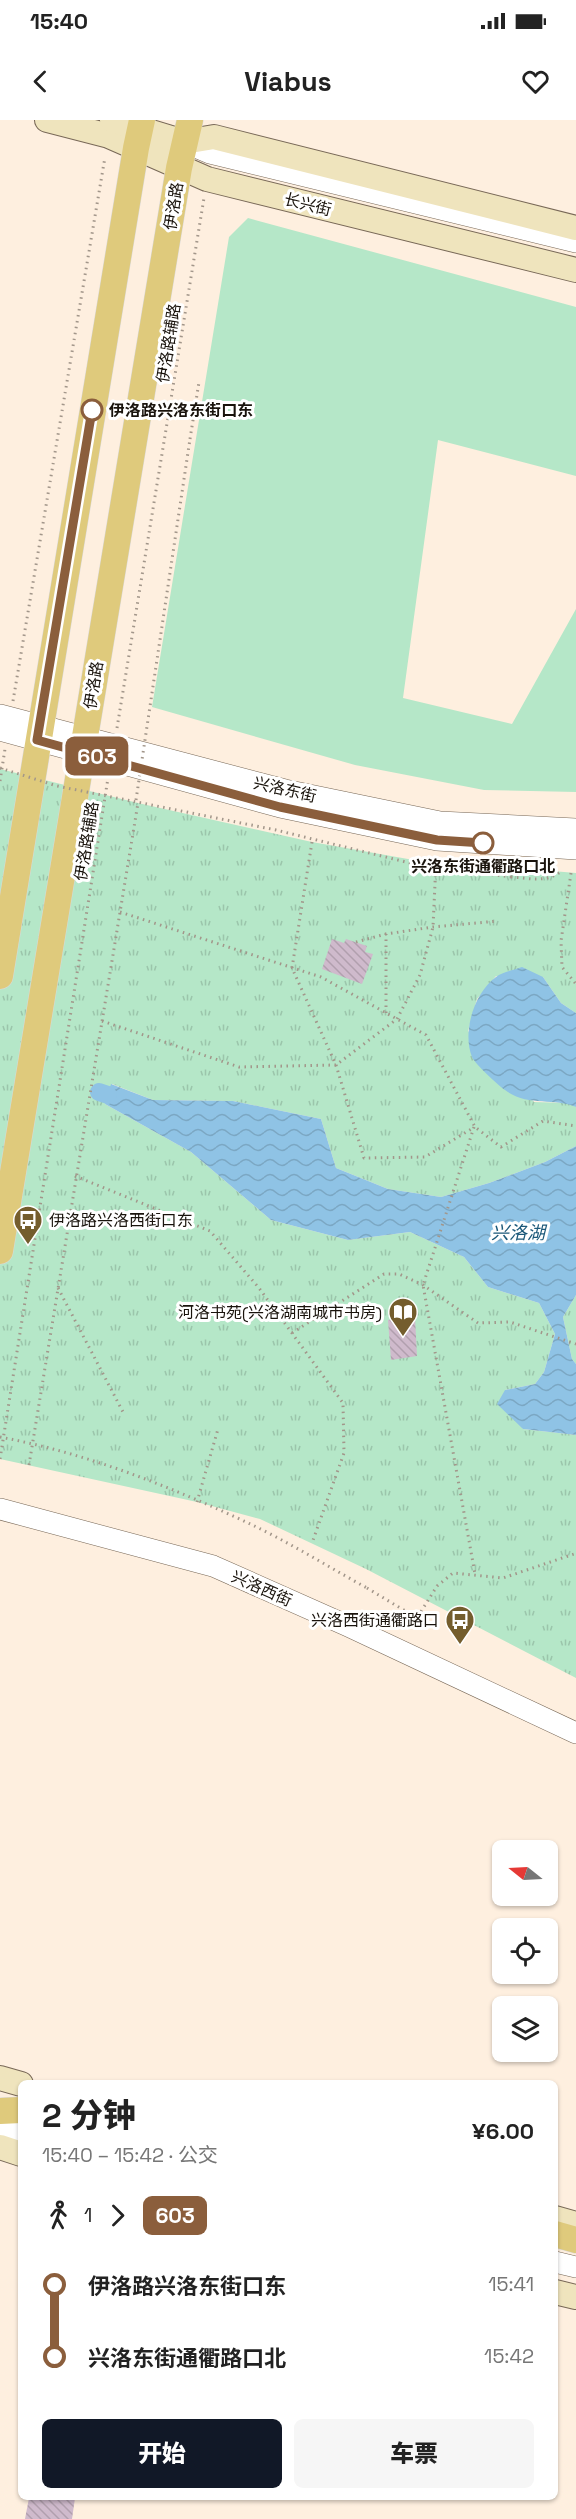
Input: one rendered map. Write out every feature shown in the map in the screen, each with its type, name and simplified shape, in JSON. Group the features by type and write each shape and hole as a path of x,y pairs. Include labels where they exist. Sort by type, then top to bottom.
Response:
{"main road":[{"name":"长兴街","path":"47,120 140,132 187,131 576,228"},
{"name":"伊洛路","path":"0,1251 187,131"},
{"name":"长兴街","path":"140,132 179,168 207,179 576,270"},
{"path":"0,976 140,132"},
{"path":"0,2078 18,2083"},
{"path":"0,2111 18,2110"},
{"path":"0,2146 18,2155"},
{"path":"0,2152 18,2155"},
{"path":"558,2219 576,2224"},
{"path":"558,2235 576,2240"},
{"path":"558,2293 576,2298"}],"street":[{"path":"187,131 210,153 576,242"},
{"name":"兴洛东街","path":"5,723 112,753 280,807 437,840 576,849"},
{"name":"兴洛东街","path":"112,753 440,822 576,829"},
{"name":"兴洛西街","path":"0,1496 218,1553 354,1613 576,1718"},
{"name":"兴洛西街","path":"0,1509 213,1566 348,1626 576,1733"},
{"path":"0,2129 18,2132"},
{"path":"558,2263 576,2267"}],"path":[{"path":"0,781 5,723 110,128"},
{"name":"伊洛路辅路","path":"0,1459 112,753 207,179"},
{"path":"29,1466 120,912 199,382"},
{"path":"0,768 57,786 276,830 422,866 545,879 552,878 560,872"},
{"path":"312,842 292,968 336,1065 364,1158 425,1157 475,1126"},
{"path":"102,1021 239,1067 336,1065 397,1019 420,975 433,927 436,862"},
{"path":"570,873 561,941 562,967 576,984"},
{"path":"120,912 321,977 426,1035 475,1126 501,1147 543,1121 574,1126"},
{"path":"356,942 386,934 433,927 498,921"},
{"path":"386,934 386,1013"},
{"path":"475,1126 423,1285 475,1574"},
{"path":"75,1176 210,1231 259,1288 343,1403 344,1453 312,1544"},
{"path":"292,1333 384,1274 399,1274 423,1285 478,1323 510,1322 540,1334 576,1344"},
{"path":"58,1287 123,1412"},
{"path":"197,1502 219,1430"},
{"path":"0,1437 65,1452 141,1477 248,1523 417,1618 437,1586 453,1573 503,1578 574,1554 576,1551"}],"green space":[{"path":"248,218 576,307 576,476 438,440 403,698 512,724 576,609 576,792 484,790 355,765 152,707 229,237"},
{"path":"0,769 312,842 408,859 576,873 576,1013 561,1003 543,977 496,976 477,999 468,1031 534,1102 569,1103 576,1107 576,1146 545,1162 489,1183 441,1197 388,1189 336,1168 321,1119 233,1101 153,1100 112,1084 105,1104 191,1152 271,1220 348,1240 410,1232 464,1257 488,1287 539,1303 555,1334 544,1372 535,1384 505,1390 523,1429 576,1435 576,1678 366,1569 260,1519 197,1502 0,1459"},
{"path":"576,1295 576,1364 572,1359 563,1317"}],"water":[{"path":"522,967 543,977 561,1003 576,1013 576,1107 513,1095 492,1079 472,1057 468,1036 476,1003 488,984 499,975"},
{"name":"兴洛湖","path":"111,1084 153,1100 233,1101 321,1119 336,1168 388,1189 441,1197 489,1183 545,1162 576,1146 576,1295 563,1317 572,1359 576,1364 576,1435 523,1429 497,1404 505,1390 535,1384 544,1372 555,1334 539,1303 488,1287 464,1257 410,1232 348,1240 271,1220 191,1152 105,1104"}],"building":[{"path":"332,939 344,943 346,939 367,946 365,952 373,954 362,984 322,969"},
{"name":"河洛书苑(兴洛湖南城市书房)","path":"415,1317 417,1356 391,1360 388,1320"},
{"path":"29,2500 75,2500 72,2519 25,2519"}],"waterway":[{"path":"99,1092 108,1095"}],"bus line":[{"name":"603","path":"92,410 37,740 280,807 437,840 483,843"}],"place":[{"name":"伊洛路兴洛东街口东","path":"92,410"},
{"name":"兴洛东街通衢路口北","path":"483,843"},
{"name":"伊洛路兴洛西街口东","path":"28,1246"},
{"name":"河洛书苑(兴洛湖南城市书房)","path":"403,1338"},
{"name":"兴洛西街通衢路口","path":"460,1646"}]}
